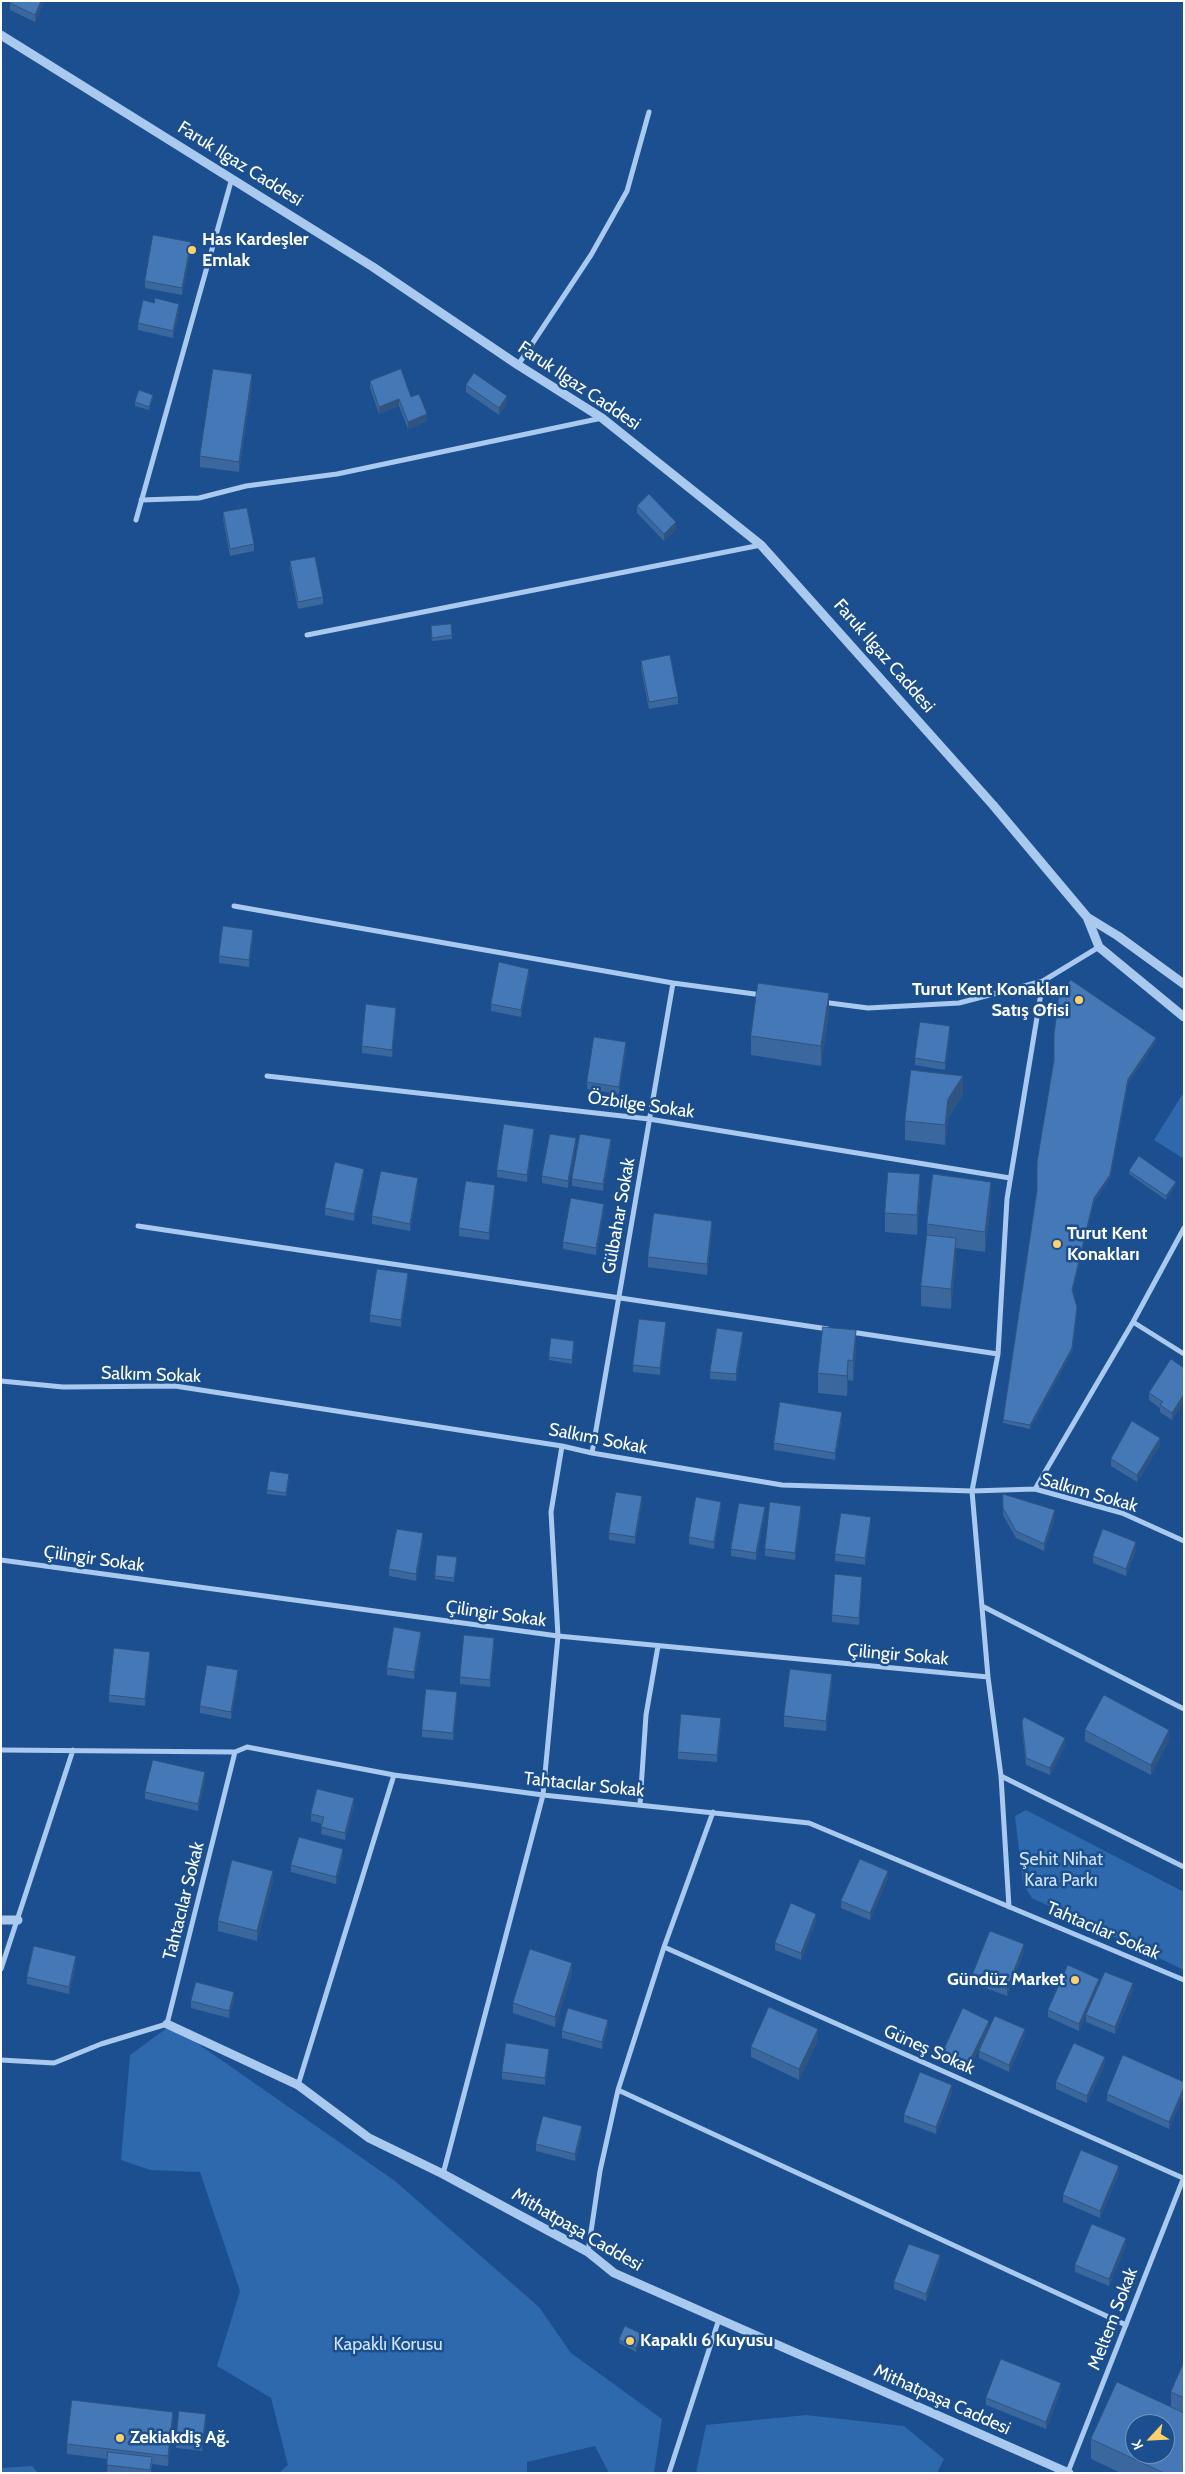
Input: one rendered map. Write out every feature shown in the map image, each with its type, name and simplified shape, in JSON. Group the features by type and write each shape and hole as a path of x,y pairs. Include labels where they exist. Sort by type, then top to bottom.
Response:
{"street":[{"name":"Faruk Ilgaz Caddesi","path":"1,35 373,267 518,365 602,418 761,544 993,805 1087,918 1098,947 1184,1018"},
{"path":"518,365 591,255 627,192 649,112"},
{"path":"136,520 232,178"},
{"path":"141,500 198,498 246,486 337,474 602,418"},
{"path":"307,635 761,544"},
{"path":"234,906 673,983 770,996"},
{"name":"Faruk Ilgaz Caddesi","path":"1087,918 1118,936 1184,984"},
{"path":"819,1002 868,1008 959,1003 1044,981 1098,947"},
{"path":"1009,1907 1001,1776 988,1677 972,1491 998,1354 1007,1199 1044,981"},
{"name":"Gülbahar Sokak","path":"592,1454 673,983"},
{"name":"Özbilge Sokak","path":"267,1076 650,1118 1010,1178"},
{"path":"138,1226 833,1329"},
{"path":"1035,1489 1184,1228"},
{"path":"1132,1322 1184,1354"},
{"path":"842,1331 998,1354"},
{"name":"Salkım Sokak","path":"1,1381 63,1387 175,1386 562,1446 592,1454 782,1486 972,1491 1035,1489 1122,1513 1184,1541"},
{"path":"443,2174 543,1795 558,1636 551,1512 562,1446"},
{"name":"Çilingir Sokak","path":"1,1560 558,1636 988,1677"},
{"path":"982,1606 1184,1708"},
{"path":"640,1804 646,1715 658,1646"},
{"name":"Tahtacılar Sokak","path":"167,2024 235,1752 247,1747 394,1775 543,1795 809,1823 1184,1980"},
{"path":"1,1750 235,1752"},
{"path":"1,1969 73,1750"},
{"path":"298,2085 394,1775"},
{"path":"1001,1776 1184,1867"},
{"path":"588,2252 600,2171 618,2090 664,1947 713,1812"},
{"path":"1,1920 18,1920"},
{"name":"Güneş Sokak","path":"664,1947 1184,2177"},
{"path":"1,2060 54,2063 101,2044 167,2024"},
{"name":"Mithatpaşa Caddesi","path":"167,2024 298,2085 369,2138 443,2174 588,2252 614,2273 1068,2472"},
{"path":"618,2090 1126,2325"},
{"name":"Meltem Sokak","path":"1068,2472 1184,2177"},
{"path":"669,2473 719,2319"}],"green space":[{"path":"1184,1092 1184,1159 1154,1140"},
{"name":"Şehit Nihat Kara Parkı","path":"1026,1810 1184,1892 1184,1970 1032,1898 1023,1884 1015,1816"},
{"name":"Kapaklı Korusu","path":"171,2025 395,2181 539,2307 571,2353 662,2419 654,2473 609,2473 595,2446 527,2462 527,2473 279,2473 288,2465 271,2398 217,2366 240,2291 200,2172 150,2170 121,2160 130,2055"},
{"path":"806,2415 904,2426 944,2459 937,2473 696,2473 706,2425"},
{"path":"32,2466 38,2473 1,2473 1,2468"}],"building":[{"path":"11,1 41,1 35,15 10,3"},
{"path":"153,235 191,242 182,288 145,281"},
{"path":"155,298 179,304 173,331 138,323 143,300 154,303"},
{"path":"213,369 252,374 239,462 200,456"},
{"path":"401,369 411,397 419,394 427,414 408,422 399,399 379,407 370,381"},
{"path":"474,373 507,396 499,408 466,385"},
{"path":"139,390 153,395 149,407 135,402"},
{"path":"649,494 676,522 664,534 637,506"},
{"path":"247,508 254,544 230,549 223,512"},
{"path":"315,557 323,597 298,602 290,561"},
{"path":"451,624 452,635 432,638 431,626"},
{"path":"670,655 678,697 649,702 641,661"},
{"path":"223,926 253,930 249,960 219,956"},
{"path":"499,962 529,969 521,1010 491,1004"},
{"name":"Turut Kent Konakları","path":"1071,980 1156,1038 1128,1079 1110,1175 1094,1198 1072,1290 1077,1307 1072,1348 1030,1425 1003,1420 1037,1190 1037,1162 1054,1060 1054,1034 1059,996"},
{"path":"758,983 829,993 821,1046 751,1036"},
{"path":"366,1004 396,1008 392,1050 362,1046"},
{"path":"920,1022 950,1026 945,1063 915,1058"},
{"path":"594,1037 626,1042 619,1087 587,1082"},
{"path":"911,1070 963,1076 948,1099 945,1125 905,1121"},
{"path":"504,1124 534,1129 527,1175 497,1170"},
{"path":"550,1134 576,1138 568,1181 542,1176"},
{"path":"580,1134 611,1139 603,1184 572,1179"},
{"path":"1139,1156 1176,1182 1166,1196 1129,1171"},
{"path":"335,1162 364,1169 354,1214 325,1208"},
{"path":"381,1171 418,1178 410,1224 372,1216"},
{"path":"888,1172 920,1174 917,1215 885,1213"},
{"path":"933,1174 991,1182 985,1232 927,1224"},
{"path":"466,1181 495,1185 489,1233 459,1228"},
{"path":"571,1198 604,1204 596,1248 563,1242"},
{"path":"654,1213 712,1221 707,1264 648,1257"},
{"path":"927,1235 956,1238 951,1289 921,1286"},
{"path":"377,1269 408,1273 401,1320 370,1315"},
{"path":"639,1319 666,1322 660,1368 633,1365"},
{"path":"823,1327 856,1330 853,1361 848,1360 847,1376 818,1373"},
{"path":"717,1328 743,1332 736,1374 710,1372"},
{"path":"551,1338 574,1341 572,1360 549,1357"},
{"path":"1171,1359 1184,1368 1184,1394 1172,1413 1160,1405 1163,1402 1149,1393"},
{"path":"780,1402 842,1412 835,1453 774,1443"},
{"path":"1132,1421 1160,1438 1137,1475 1111,1459"},
{"path":"270,1471 289,1474 286,1493 267,1490"},
{"path":"616,1492 642,1496 635,1537 609,1533"},
{"path":"1003,1494 1055,1510 1044,1544 1016,1531 1003,1508"},
{"path":"696,1497 721,1502 714,1542 689,1537"},
{"path":"770,1502 801,1506 795,1553 765,1549"},
{"path":"739,1503 765,1507 756,1553 731,1549"},
{"path":"841,1513 871,1517 865,1558 835,1554"},
{"path":"397,1529 423,1533 416,1574 389,1569"},
{"path":"1103,1529 1136,1542 1126,1569 1093,1556"},
{"path":"437,1555 457,1557 454,1578 435,1576"},
{"path":"835,1574 862,1577 859,1618 832,1615"},
{"path":"394,1627 421,1632 414,1672 387,1668"},
{"path":"464,1635 494,1638 490,1680 460,1677"},
{"path":"114,1648 150,1652 145,1699 109,1695"},
{"path":"207,1665 238,1670 231,1712 200,1706"},
{"path":"790,1669 832,1674 826,1721 784,1716"},
{"path":"426,1689 457,1692 453,1733 422,1730"},
{"path":"1104,1695 1169,1730 1151,1765 1085,1730"},
{"path":"681,1714 721,1718 717,1755 678,1752"},
{"path":"1024,1717 1065,1738 1050,1768 1026,1758 1022,1722"},
{"path":"153,1760 205,1772 198,1804 145,1792"},
{"path":"317,1789 354,1798 345,1833 321,1827 324,1817 311,1814"},
{"path":"299,1837 343,1849 336,1877 291,1865"},
{"path":"860,1859 888,1871 870,1913 841,1901"},
{"path":"232,1860 273,1871 257,1931 218,1921"},
{"path":"791,1903 816,1914 801,1953 775,1943"},
{"path":"990,1931 1024,1944 1007,1989 972,1976"},
{"path":"34,1946 76,1956 69,1987 27,1977"},
{"path":"530,1949 572,1963 555,2017 513,2003"},
{"path":"1068,1965 1099,1979 1079,2024 1048,2010"},
{"path":"1105,1972 1133,1983 1115,2027 1086,2015"},
{"path":"196,1982 234,1992 229,2011 191,2001"},
{"path":"769,2007 818,2029 799,2069 751,2047"},
{"path":"568,2008 608,2020 602,2042 562,2031"},
{"path":"963,2008 989,2021 966,2068 941,2056"},
{"path":"995,2016 1025,2029 1009,2065 979,2051"},
{"path":"506,2043 549,2049 545,2078 502,2072"},
{"path":"1074,2043 1105,2057 1087,2096 1056,2082"},
{"path":"1123,2055 1184,2082 1184,2087 1169,2122 1107,2094"},
{"path":"920,2072 952,2085 936,2127 904,2115"},
{"path":"543,2116 582,2126 575,2154 536,2144"},
{"path":"1081,2150 1119,2166 1100,2211 1063,2195"},
{"path":"1092,2224 1126,2238 1109,2279 1075,2265"},
{"path":"909,2244 940,2255 926,2294 894,2282"},
{"name":"Kapaklı 6 Kuyusu","path":"625,2326 642,2334 636,2348 619,2340"},
{"path":"1001,2359 1061,2383 1046,2422 986,2398"},
{"path":"1184,2362 1184,2398 1171,2392"},
{"path":"1117,2382 1184,2413 1184,2473 1164,2473 1145,2464 1175,2464 1175,2414 1125,2414 1125,2455 1091,2439"},
{"name":"Zekiakdiş Ağ.","path":"72,2400 173,2412 168,2456 67,2444"},
{"path":"179,2411 206,2414 202,2444 176,2441"},
{"path":"108,2452 152,2457 150,2470 107,2465"}],"place":[{"name":"Has Kardeşler Emlak","path":"192,250"},
{"name":"Turut Kent Konakları Satış Ofisi","path":"1079,1000"},
{"name":"Turut Kent Konakları","path":"1057,1244"},
{"name":"Gündüz Market","path":"1075,1980"},
{"name":"Kapaklı 6 Kuyusu","path":"630,2341"},
{"name":"Zekiakdiş Ağ.","path":"120,2438"}]}
